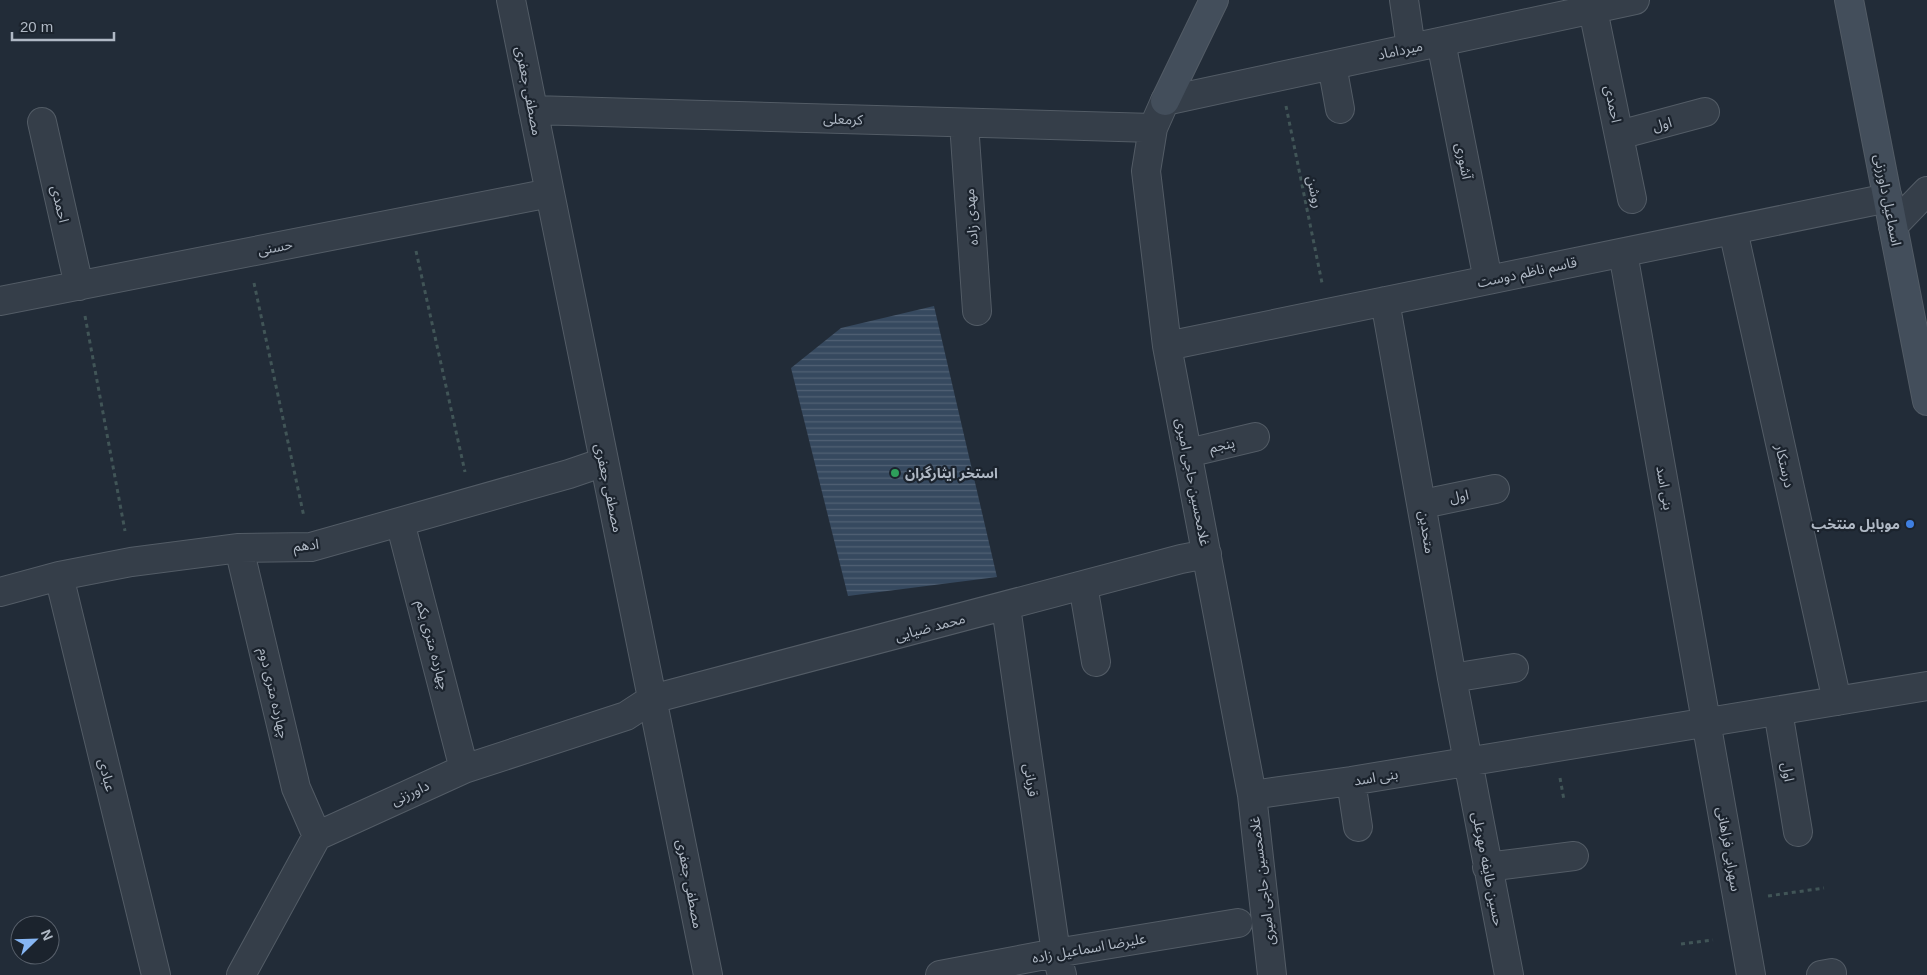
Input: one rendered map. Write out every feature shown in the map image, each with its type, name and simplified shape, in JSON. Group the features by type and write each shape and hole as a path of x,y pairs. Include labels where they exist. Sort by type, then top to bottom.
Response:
{"main road":[{"name":"غلامحسین حاجی امیری","path":"1165,101 1214,0"},
{"name":"اسماعیل داورزنی","path":"1849,0 1927,401"}],"street":[{"name":"مصطفی جعفری","path":"511,0 708,975"},
{"path":"1404,0 1411,48"},
{"name":"میرداماد","path":"1165,101 1441,42 1592,4 1635,0"},
{"name":"احمدی","path":"1592,4 1632,199"},
{"name":"آشوری","path":"1441,42 1488,280"},
{"path":"1332,65 1340,109"},
{"name":"غلامحسین حاجی امیری","path":"1165,101 1153,128 1146,171 1167,346 1252,795 1272,975"},
{"name":"کرمعلی","path":"533,110 1153,128"},
{"name":"اول","path":"1619,135 1705,112"},
{"name":"احمدی","path":"42,122 79,286"},
{"name":"مهدی زاده","path":"964,123 977,312"},
{"path":"1893,226 1927,191"},
{"name":"حسنی","path":"0,301 550,193"},
{"name":"قاسم ناظم دوست","path":"1167,346 1888,198"},
{"name":"درستکار","path":"1733,230 1837,701"},
{"name":"بنی اسد","path":"1622,253 1706,723"},
{"name":"متحدین","path":"1385,301 1423,504 1467,762"},
{"name":"پنجم","path":"1188,453 1256,437"},
{"name":"ادهم","path":"0,592 59,576 132,562 239,548 310,547 569,474 604,462"},
{"name":"اول","path":"1423,504 1495,489"},
{"name":"چهارده متری یکم","path":"400,522 464,769"},
{"name":"چهارده متری دوم","path":"239,548 296,788 317,836"},
{"name":"محمد ضیایی","path":"652,699 1207,554"},
{"name":"عبادی","path":"59,576 156,975"},
{"path":"1084,586 1096,662"},
{"name":"قربانی","path":"1006,607 1059,964"},
{"path":"1452,678 1514,668"},
{"name":"بنی اسد","path":"1252,795 1351,781 1927,686"},
{"name":"داورزنی","path":"317,836 464,769 626,716 652,699"},
{"name":"اول","path":"1778,711 1798,832"},
{"name":"سهرابی فراهانی","path":"1706,723 1751,975"},
{"name":"حسین طایفه مهرعلی","path":"1467,762 1509,975"},
{"path":"1351,781 1358,827"},
{"path":"241,975 317,836"},
{"path":"1487,867 1574,856"},
{"name":"علیرضا اسماعیل زاده","path":"940,975 1059,964 1238,923"}],"path":[{"name":"روشن","path":"1280,76 1328,313"},
{"path":"409,220 472,502"},
{"path":"248,252 310,547"},
{"path":"79,286 132,562"},
{"path":"1738,901 1824,888"}],"water":[{"name":"استخر ایثارگران","path":"934,306 997,577 848,596 791,368 841,328"}],"place":[{"name":"استخر ایثارگران","path":"895,473"},
{"name":"موبایل منتخب","path":"1910,524"}]}
